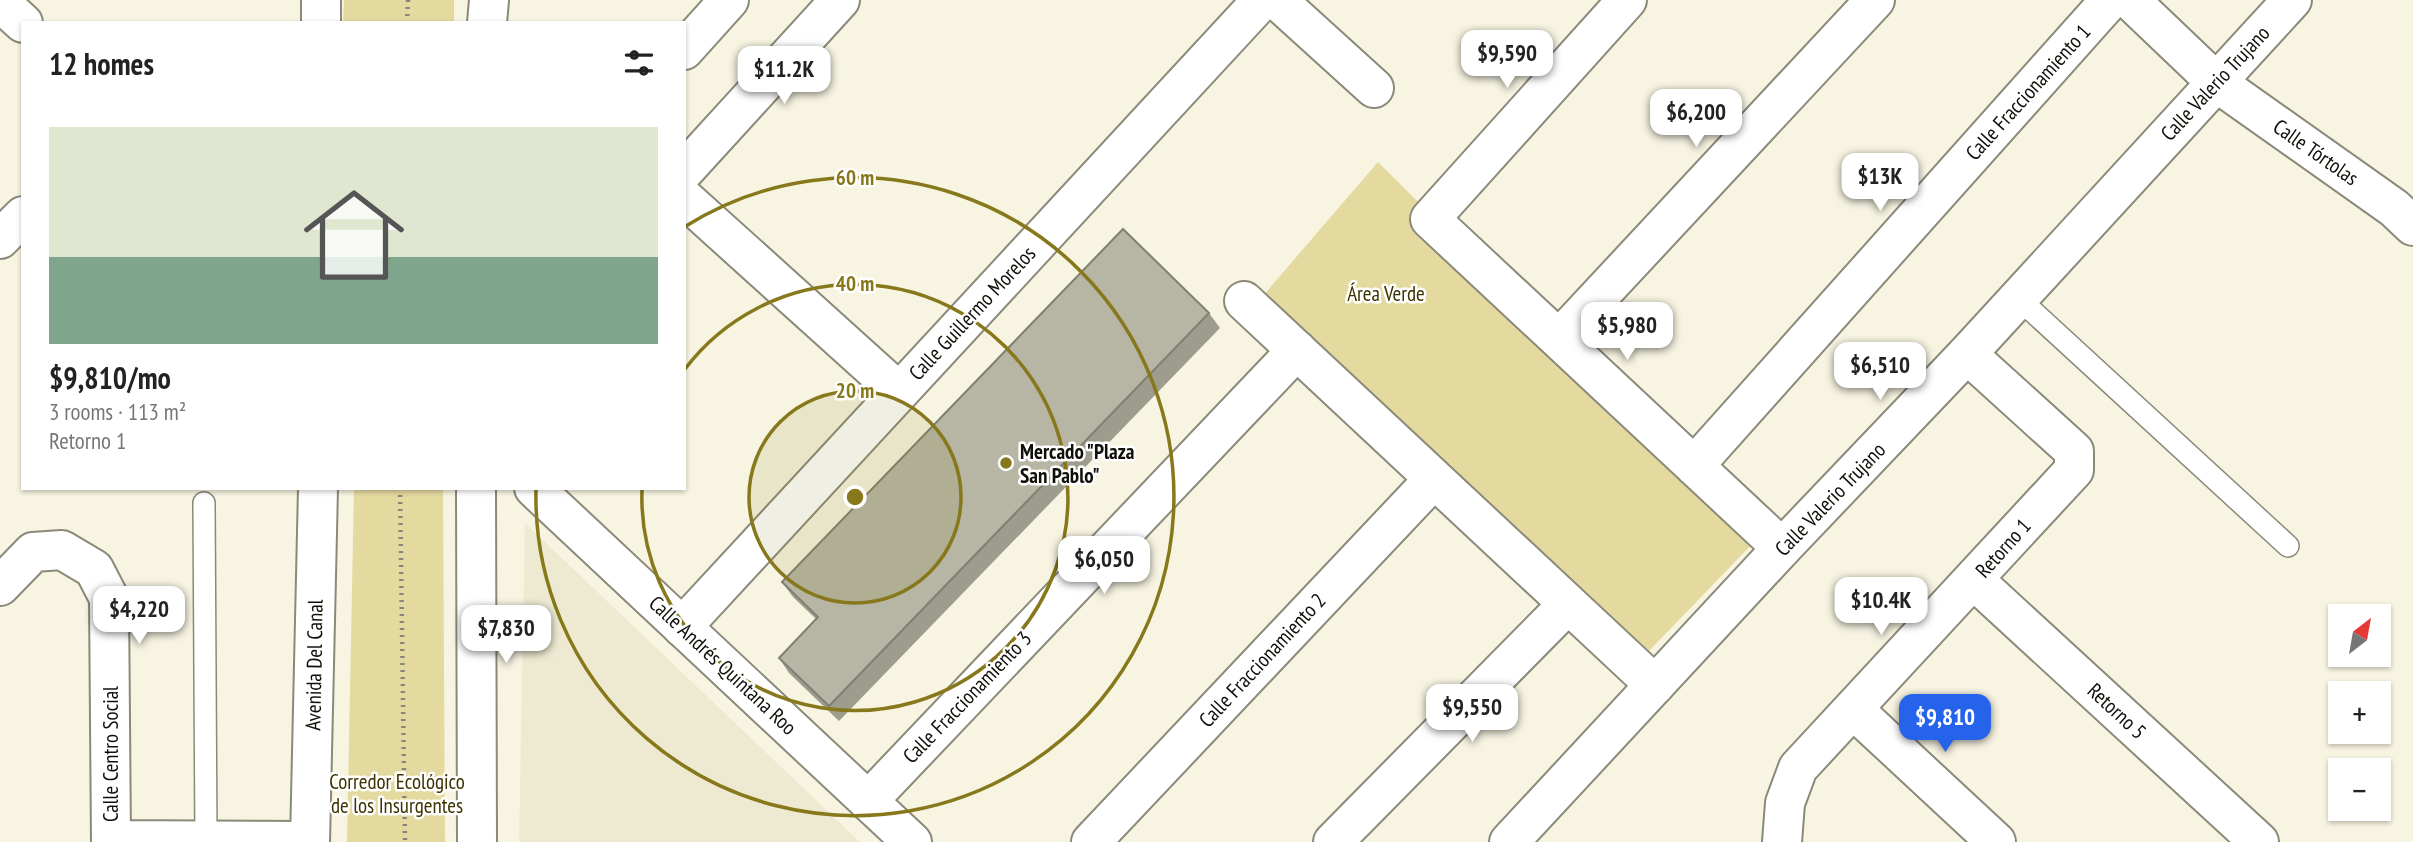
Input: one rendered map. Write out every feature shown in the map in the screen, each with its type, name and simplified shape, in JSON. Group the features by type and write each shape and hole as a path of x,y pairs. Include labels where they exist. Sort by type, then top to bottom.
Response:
{"street":[{"path":"321,0 321,21"},
{"path":"488,21 489,0"},
{"path":"686,48 729,0"},
{"path":"686,169 840,0"},
{"name":"Calle Guillermo Morelos","path":"682,627 1262,0"},
{"path":"1277,0 1374,88"},
{"path":"1627,0 1430,219 1782,548"},
{"path":"1559,339 1875,0"},
{"name":"Calle Fraccionamiento 1","path":"1694,466 2110,0"},
{"name":"Calle Tórtolas","path":"2130,0 2216,82 2407,207"},
{"name":"Calle Valerio Trujano","path":"1509,842 1782,548 1967,354 2292,0"},
{"path":"0,2 21,21"},
{"path":"686,200 900,391"},
{"path":"0,239 21,218"},
{"path":"1244,301 1655,685"},
{"name":"Calle Fraccionamiento 3","path":"868,801 1297,350"},
{"name":"Retorno 1","path":"1782,842 1785,803 1798,768 2074,470 2074,451 1967,354"},
{"name":"Calle Fraccionamiento 2","path":"1091,842 1434,478"},
{"name":"Avenida Del Canal","path":"310,841 318,490"},
{"path":"475,490 477,842"},
{"name":"Calle Andrés Quintana Roo","path":"536,490 912,842"},
{"name":"Calle Centro Social","path":"0,586 33,552 62,550 94,569 109,598 111,841"},
{"name":"Retorno 5","path":"1974,580 2259,842"},
{"path":"1333,842 1568,604"},
{"path":"1854,710 1996,842"},
{"path":"111,841 310,841"}],"lane":[{"path":"2018,298 2288,546"},
{"path":"204,503 206,841"}],"path":[{"path":"407,21 408,0"},
{"path":"400,490 405,842"}],"shaded area":[{"path":"525,523 860,842 519,842"}],"green space":[{"path":"344,0 454,0 454,21 343,21"},
{"name":"Área Verde","path":"1378,162 1757,539 1649,651 1261,298"},
{"name":"Corredor Ecológico de los Insurgentes","path":"354,490 443,490 445,842 347,842"}],"building":[{"name":"Mercado \"Plaza San Pablo\"","path":"1123,229 1209,313 829,706 779,658 818,617 782,582"}],"place":[{"name":"Mercado \"Plaza San Pablo\"","path":"1006,463"}]}
